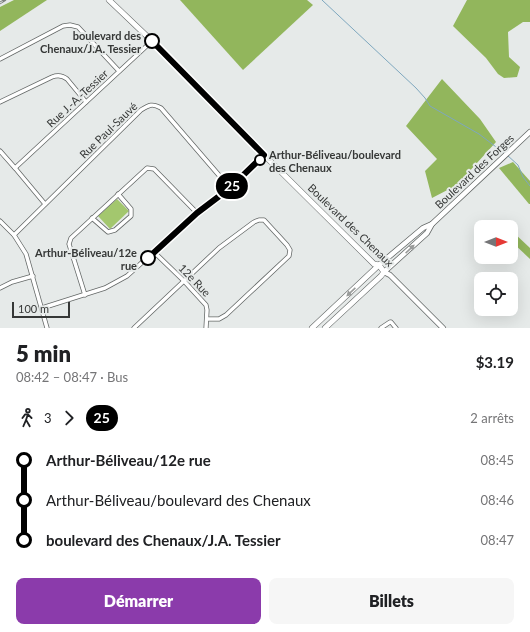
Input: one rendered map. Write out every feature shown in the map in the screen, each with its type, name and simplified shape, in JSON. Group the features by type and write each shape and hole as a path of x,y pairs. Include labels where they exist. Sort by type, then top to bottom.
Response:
{"main road":[{"name":"Boulevard des Chenaux","path":"109,0 152,41 374,264 379,265 384,272"},
{"name":"Boulevard des Forges","path":"312,328 379,265"},
{"name":"Boulevard des Forges","path":"326,328 384,272"}],"street":[{"path":"0,59 63,26 74,25 78,27 119,71"},
{"name":"Rue J.-A.-Tessier","path":"15,168 152,41"},
{"path":"0,102 58,75 67,79 86,102"},
{"name":"Rue Paul-Sauvé","path":"14,235 141,110 152,105 156,105 160,108 230,188"},
{"name":"Boulevard des Forges","path":"384,272 427,233 432,224 530,132"},
{"path":"0,151 45,204"},
{"path":"42,308 105,288 127,276 197,213 230,188 264,155"},
{"path":"85,295 69,244 71,238 147,168 154,169 197,213"},
{"path":"92,218 108,232 115,230 131,216 131,209 118,194"},
{"path":"134,328 219,248 254,222 264,220 287,245 290,250 289,256 226,315 219,319 207,319"},
{"path":"0,221 14,235 26,254 47,328"},
{"name":"Boulevard des Forges","path":"379,265 423,228 432,224"},
{"name":"12e Rue","path":"154,252 206,305 206,328"},
{"name":"Boulevard des Chenaux","path":"384,272 390,276 443,328"},
{"path":"0,288 12,282 33,276"},
{"path":"381,328 390,322 396,328"}],"green space":[{"path":"14,0 47,0 0,31 0,7"},
{"path":"180,0 307,0 313,5 243,70"},
{"path":"467,0 530,0 530,22 523,22 508,32 509,57 520,67 517,77 504,78 498,74 486,58 453,26"},
{"path":"442,79 480,119 496,142 457,185 432,198 425,171 437,159 406,126"},
{"path":"513,162 530,181 530,204 499,168"},
{"path":"117,199 129,211 110,229 98,216"},
{"path":"518,237 530,248 530,259 518,248"}],"waterway":[{"path":"322,0 416,88 430,106 479,134 504,153"},
{"path":"507,155 518,165 523,177 530,186"}],"railway":[{"path":"0,3 5,0"}],"bus line":[{"name":"25","path":"148,258 197,213 230,188 264,155 152,41"}],"place":[{"name":"boulevard des Chenaux/J.A. Tessier","path":"152,41"},
{"name":"Arthur-Béliveau/boulevard des Chenaux","path":"260,160"},
{"name":"Arthur-Béliveau/12e rue","path":"148,258"}]}
